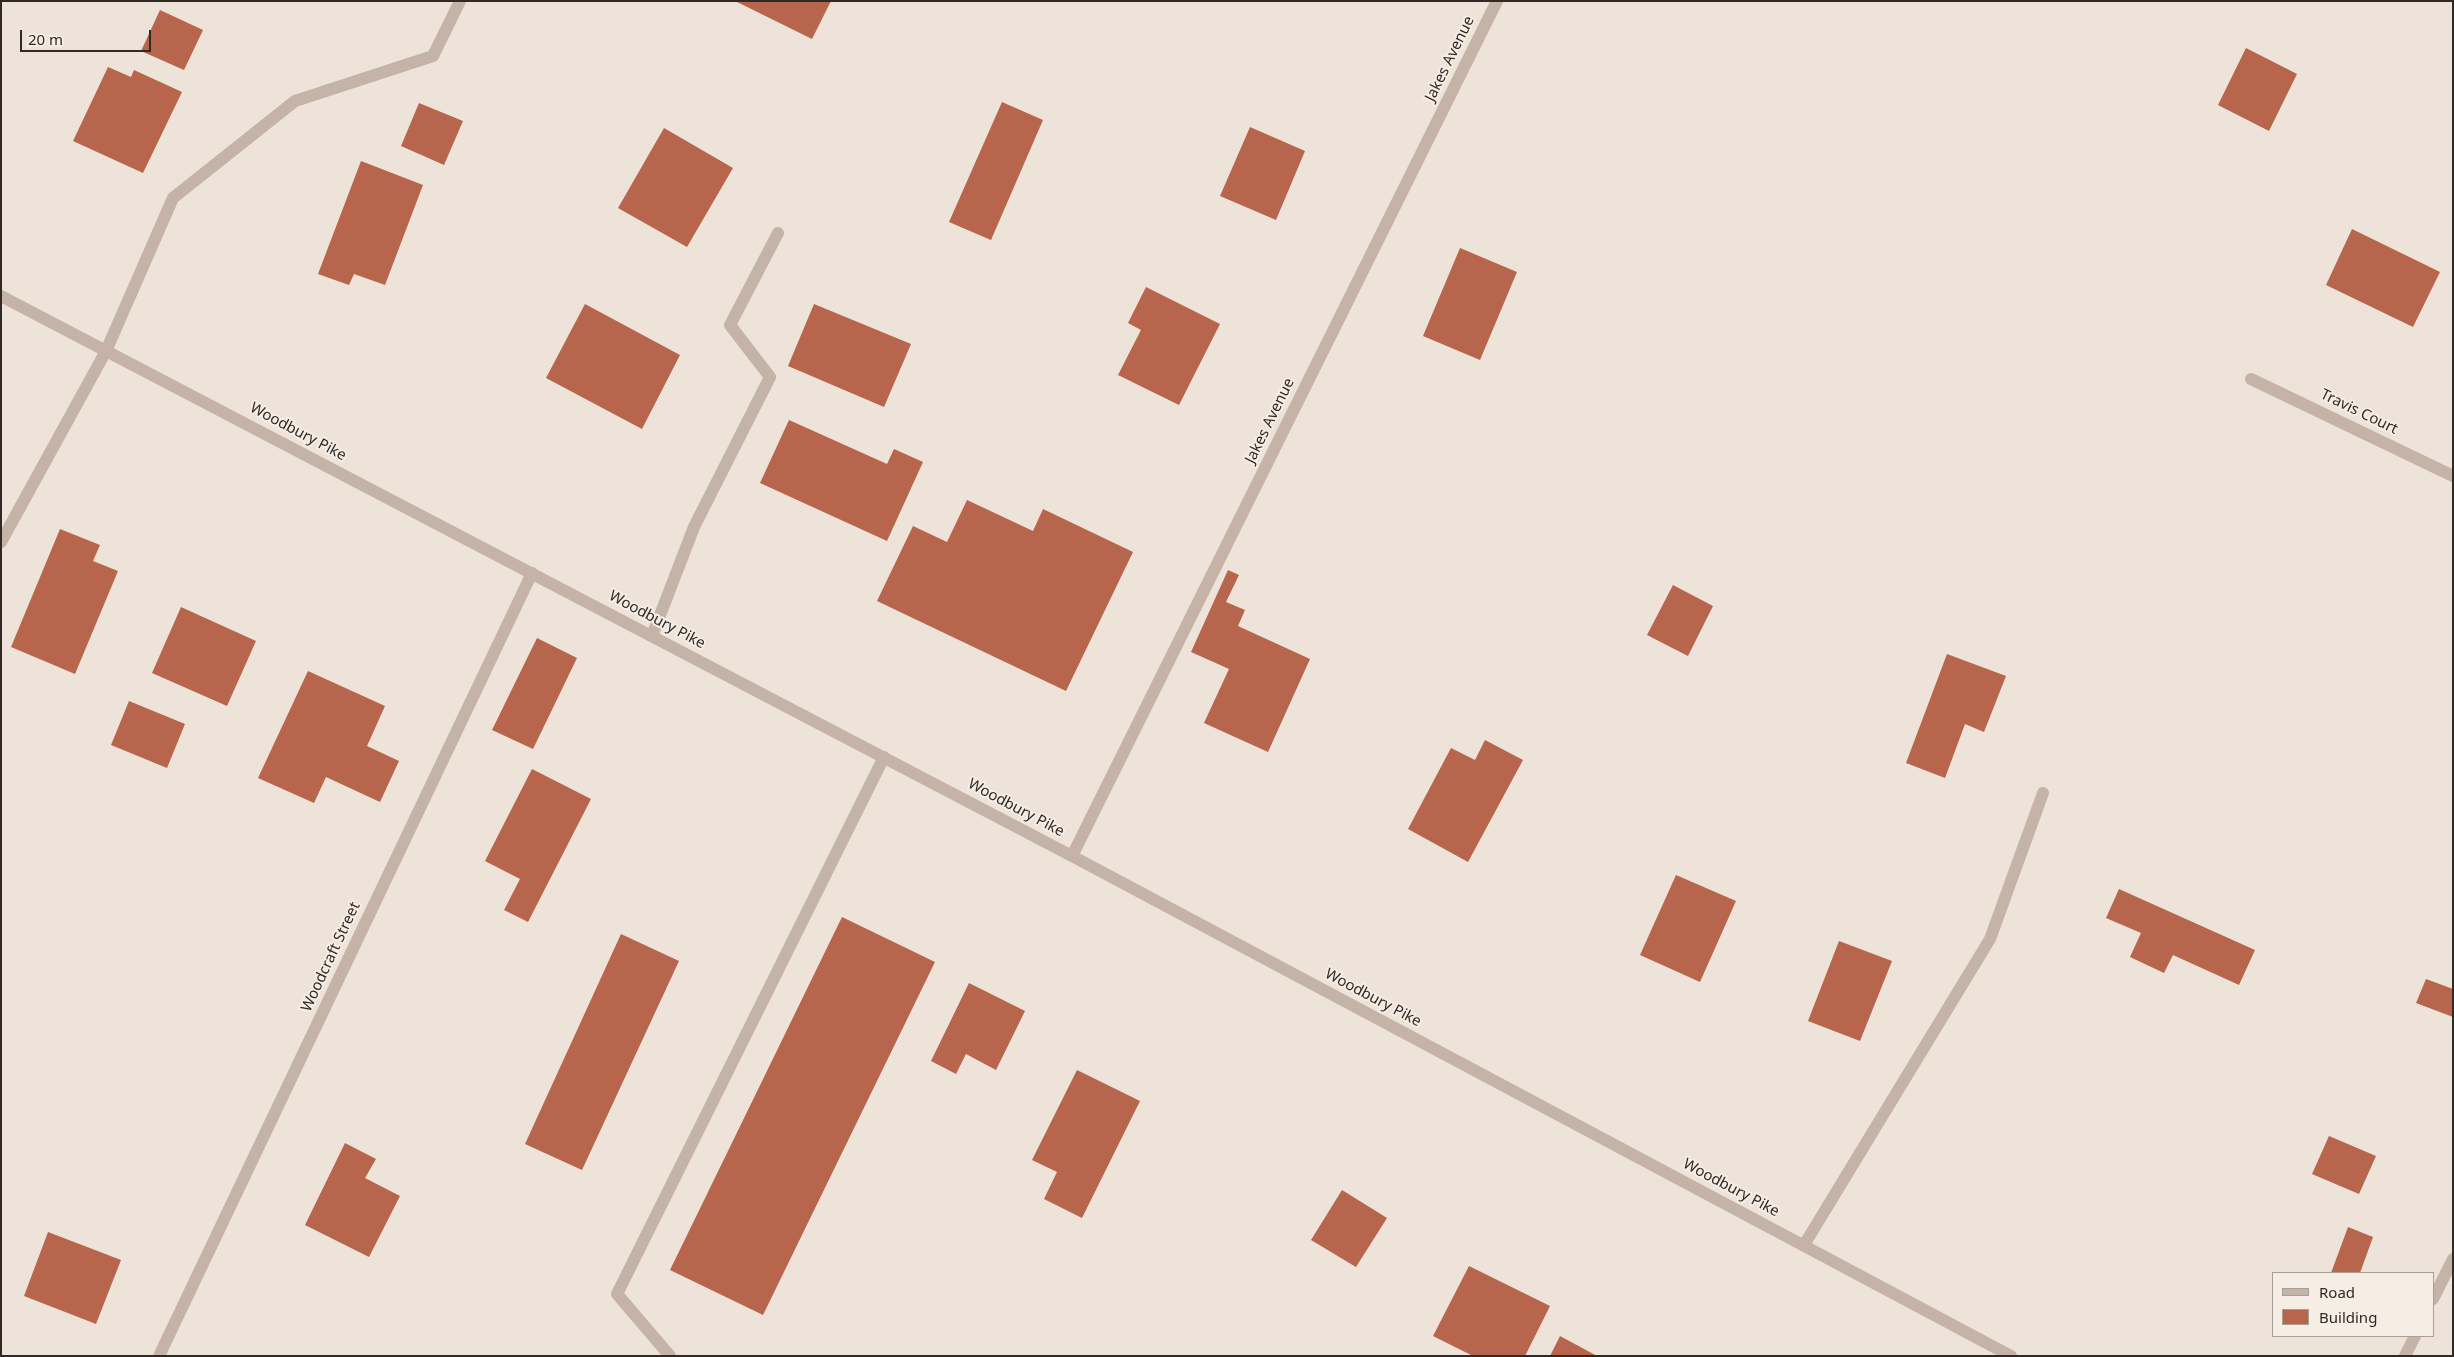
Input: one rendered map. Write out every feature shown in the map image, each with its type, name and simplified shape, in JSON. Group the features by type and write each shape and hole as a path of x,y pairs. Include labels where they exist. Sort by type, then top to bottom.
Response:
{"street":[{"path":"1,542 106,350 173,198 295,101 433,56 460,1"},
{"name":"Jakes Avenue","path":"1072,856 1496,1"},
{"path":"652,636 694,527 770,377 730,326 778,233"},
{"name":"Woodbury Pike","path":"1,296 1072,856 2011,1356"},
{"name":"Travis Court","path":"2251,379 2453,476"},
{"name":"Woodcraft Street","path":"159,1356 532,573"},
{"path":"670,1356 617,1294 884,757"},
{"path":"1804,1246 1990,939 2043,794"},
{"path":"2434,1298 2453,1259"},
{"path":"2405,1356 2414,1337"}],"building":[{"path":"735,1 831,1 812,39"},
{"path":"160,10 203,30 184,70 141,51"},
{"path":"2246,48 2297,74 2269,131 2218,105"},
{"path":"108,67 131,77 134,70 182,92 143,173 73,141"},
{"path":"1002,102 1043,120 991,240 949,222"},
{"path":"419,103 463,121 444,165 401,146"},
{"path":"1250,127 1305,151 1276,220 1220,196"},
{"path":"664,128 733,168 687,247 618,208"},
{"path":"361,161 423,185 385,285 354,274 349,285 318,274"},
{"path":"2352,229 2440,272 2413,327 2326,285"},
{"path":"1460,248 1517,272 1480,360 1423,336"},
{"path":"1146,287 1220,324 1179,405 1118,375 1141,330 1128,323"},
{"path":"585,304 680,355 642,429 546,378"},
{"path":"814,304 911,344 884,407 788,366"},
{"path":"789,420 887,464 894,449 923,462 887,541 760,483"},
{"path":"967,500 1033,531 1043,509 1133,552 1066,691 877,601 913,526 947,542"},
{"path":"60,529 100,545 93,561 118,571 75,674 11,647"},
{"path":"1228,570 1239,575 1226,602 1245,610 1238,626 1310,659 1268,752 1204,723 1229,669 1191,652"},
{"path":"1673,585 1713,606 1688,656 1647,635"},
{"path":"181,607 256,641 227,706 152,673"},
{"path":"537,638 577,658 533,749 492,730"},
{"path":"1947,654 2006,676 1984,732 1965,724 1945,778 1906,763"},
{"path":"308,671 385,706 367,746 399,761 380,802 326,777 314,803 258,778"},
{"path":"129,701 185,724 167,768 111,745"},
{"path":"1485,740 1523,760 1468,862 1408,829 1451,748 1475,760"},
{"path":"532,769 591,799 528,922 504,910 520,879 485,861"},
{"path":"1676,875 1736,901 1700,982 1640,955"},
{"path":"2119,889 2255,950 2239,985 2173,955 2164,973 2130,957 2141,933 2106,918"},
{"path":"842,917 935,962 763,1315 670,1270"},
{"path":"621,934 679,961 582,1170 525,1144"},
{"path":"1839,941 1892,961 1860,1041 1808,1021"},
{"path":"2426,979 2453,989 2453,1017 2416,1003"},
{"path":"969,983 1025,1011 996,1070 966,1054 956,1074 931,1061"},
{"path":"1077,1070 1140,1101 1082,1218 1044,1199 1057,1172 1032,1160"},
{"path":"2329,1136 2376,1156 2359,1194 2312,1174"},
{"path":"345,1143 376,1159 365,1178 400,1196 369,1257 305,1225"},
{"path":"1342,1190 1387,1218 1356,1267 1311,1240"},
{"path":"2348,1227 2373,1237 2360,1272 2331,1272"},
{"path":"48,1232 121,1260 96,1324 24,1296"},
{"path":"1469,1266 1550,1306 1525,1356 1473,1356 1433,1336"},
{"path":"1560,1336 1597,1356 1550,1356"}]}
